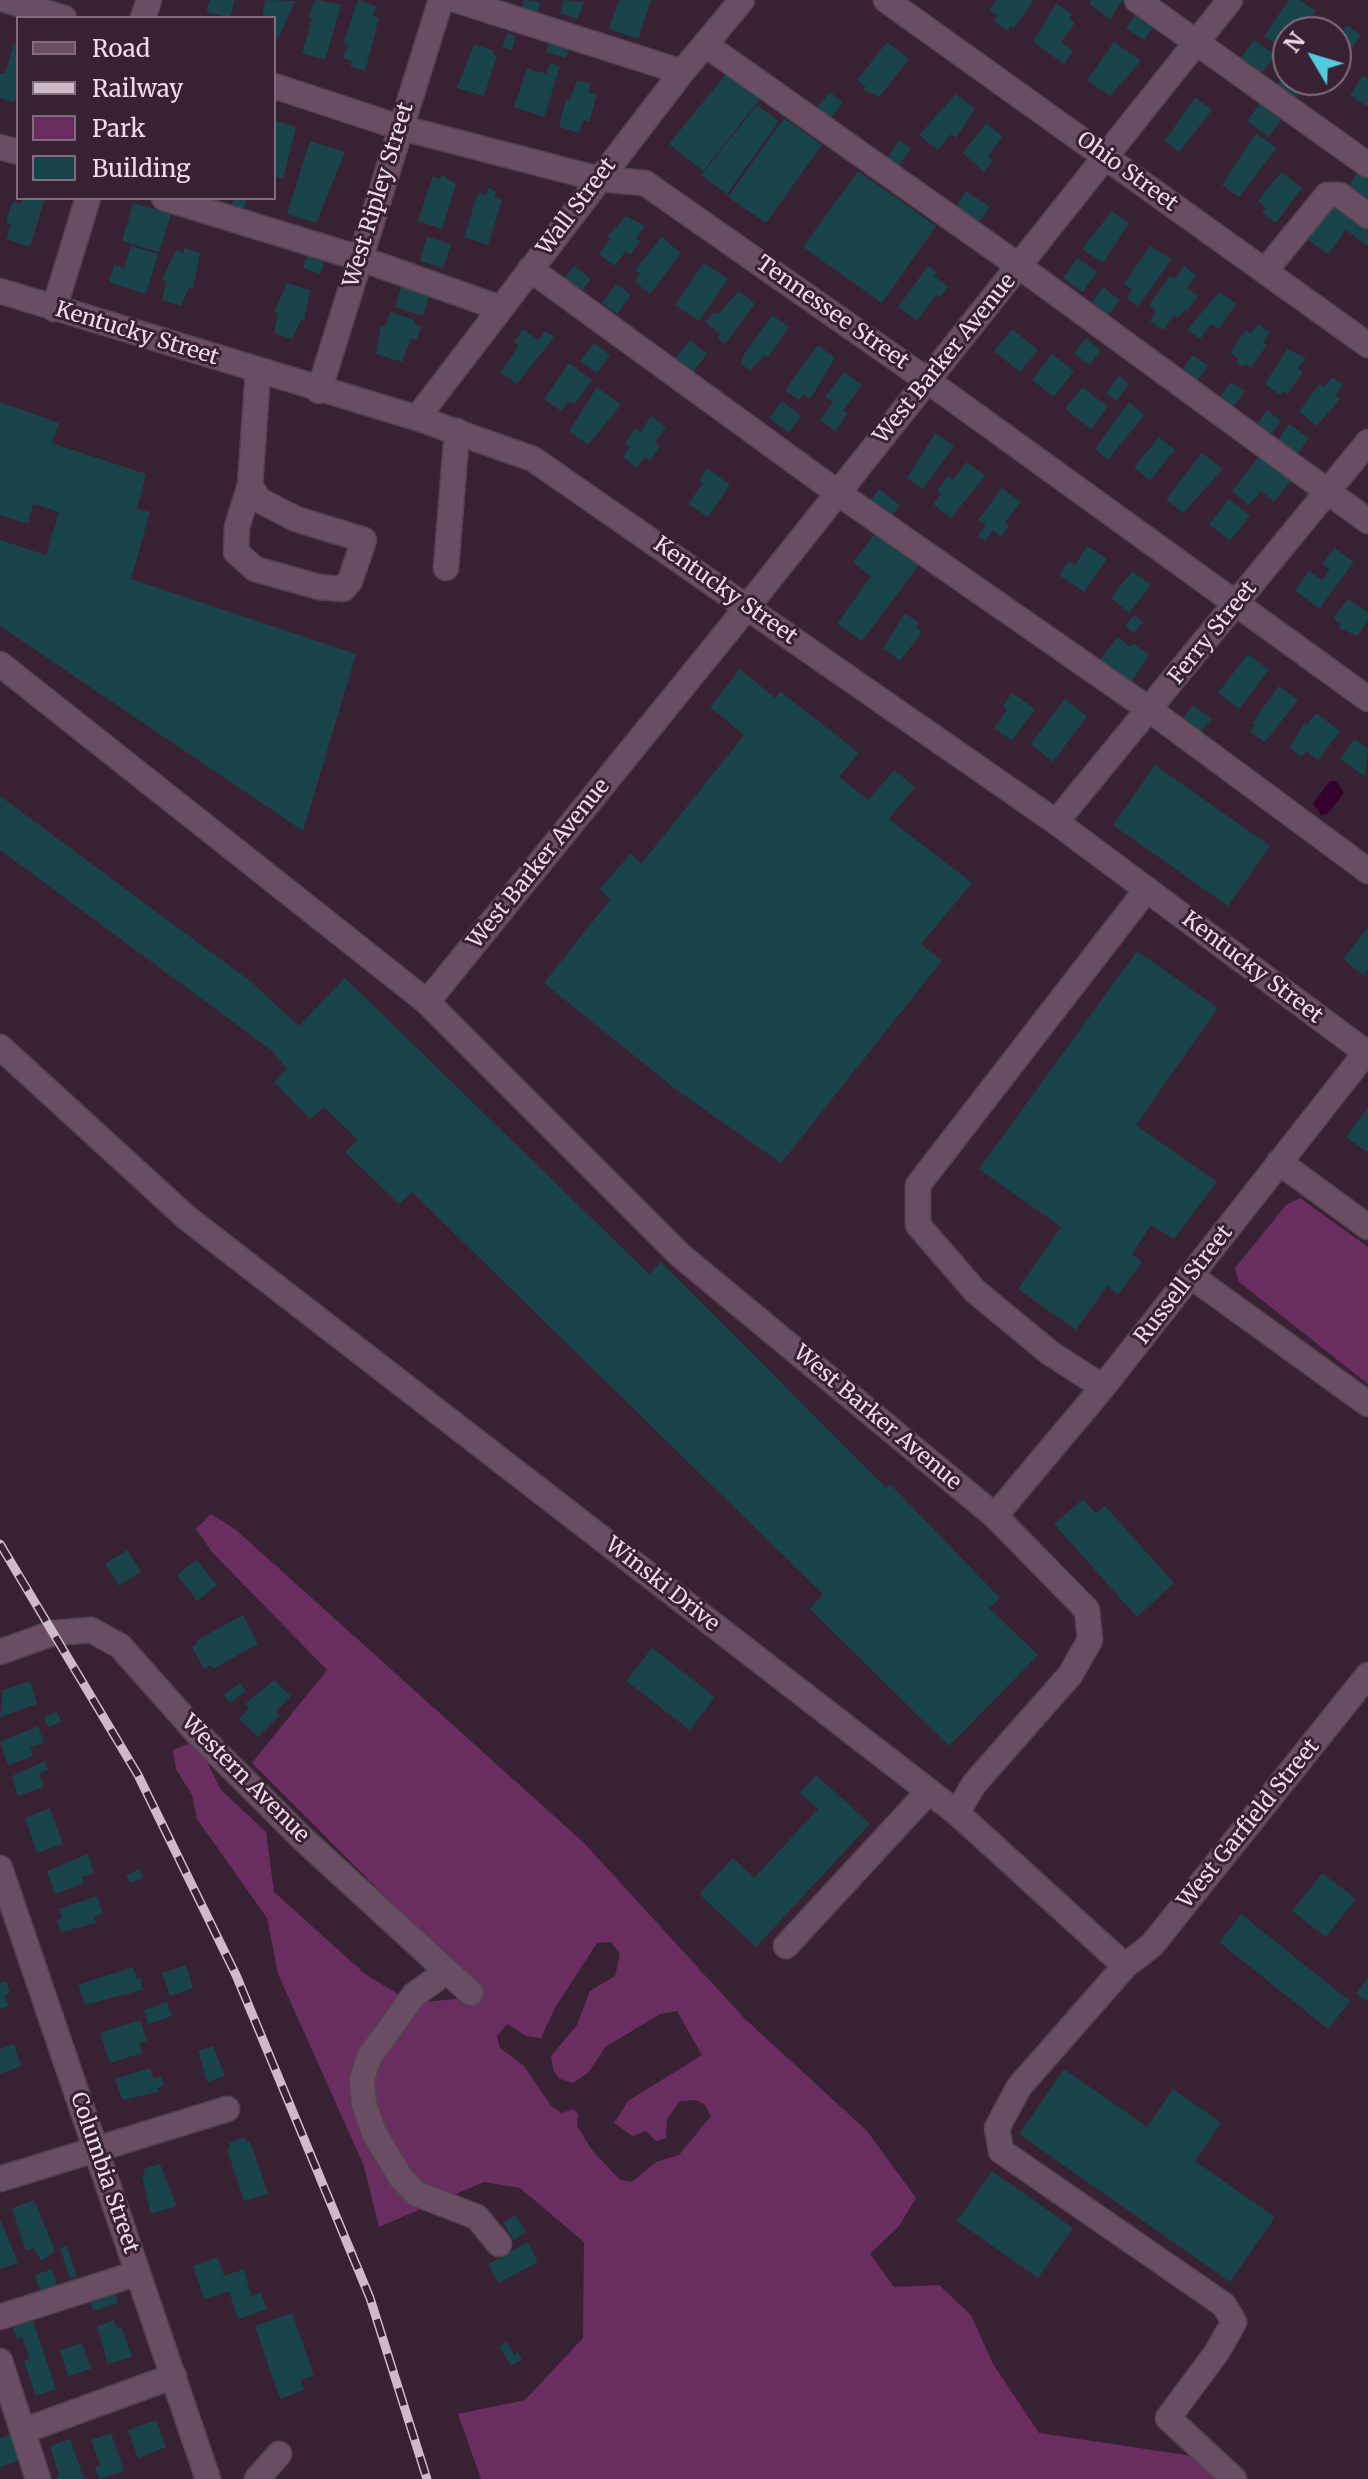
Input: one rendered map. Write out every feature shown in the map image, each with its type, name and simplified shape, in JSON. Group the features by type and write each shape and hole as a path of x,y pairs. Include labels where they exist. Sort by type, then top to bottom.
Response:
{"street":[{"path":"6,0 58,16"},
{"name":"West Ripley Street","path":"319,391 441,0"},
{"path":"456,0 682,72"},
{"name":"Wall Street","path":"417,418 682,72 742,0"},
{"name":"Ohio Street","path":"886,0 1368,345"},
{"path":"1137,0 1368,165"},
{"name":"West Barker Avenue","path":"957,1813 974,1784 1070,1675 1090,1640 1087,1610 995,1516 680,1255 427,1002 748,606 1230,0"},
{"path":"706,45 1019,266 1368,521"},
{"name":"Tennessee Street","path":"276,87 399,127 599,179 645,183 928,381 1368,699"},
{"path":"1265,271 1327,195 1340,195 1368,216"},
{"path":"54,309 87,200"},
{"path":"170,200 359,258 500,308"},
{"path":"530,269 838,493 1150,710 1368,871"},
{"name":"Kentucky Street","path":"0,291 319,391 417,418 533,459 1056,822 1367,1052"},
{"path":"250,485 259,500 296,519 364,540 350,581 343,589 319,587 255,569 236,552 237,527 250,485 258,372"},
{"path":"446,568 457,431"},
{"name":"Ferry Street","path":"1056,822 1368,442"},
{"path":"0,664 427,1002"},
{"path":"1103,1387 1050,1353 975,1291 918,1225 918,1185 1147,889"},
{"name":"Winski Drive","path":"0,1047 187,1218 957,1813 1125,1966"},
{"name":"Russell Street","path":"995,1516 1103,1387 1367,1052"},
{"path":"1279,1162 1368,1227"},
{"path":"1191,1276 1368,1404"},
{"name":"Western Avenue","path":"0,1652 53,1633 91,1630 120,1646 199,1735 304,1840 471,1993"},
{"name":"West Garfield Street","path":"1234,2479 1168,2418 1217,2352 1234,2322 1224,2305 1001,2151 997,2128 1019,2087 1125,1966 1152,1945 1368,1675"},
{"path":"786,1946 929,1791"},
{"name":"Columbia Street","path":"0,1868 208,2479"},
{"path":"447,1971 414,1995 369,2057 362,2079 364,2104 374,2133 401,2178 417,2194 477,2217 499,2244"},
{"path":"0,2179 227,2109"},
{"path":"0,2317 138,2273"},
{"path":"0,2361 38,2479"},
{"path":"23,2431 174,2376"},
{"path":"257,2479 279,2454"}],"green space":[{"path":"1300,1198 1368,1247 1368,1384 1239,1282 1235,1268 1286,1205"},
{"path":"211,1514 235,1529 584,1843 744,2018 867,2131 916,2198 899,2226 870,2254 894,2287 939,2285 971,2315 993,2364 1039,2433 1186,2455 1208,2464 1221,2479 481,2479 458,2414 525,2400 583,2338 584,2242 520,2188 484,2182 379,2227 364,2166 278,1974 267,1918 197,1819 192,1795 176,1769 173,1750 188,1744 203,1754 221,1790 266,1832 274,1892 365,1974 413,2003 478,1997 470,1981 252,1763 327,1670 212,1552 196,1529","holes":["611,1942 620,1954 615,1976 590,1991 577,2025 551,2056 553,2070 560,2079 573,2083 589,2072 605,2047 660,2014 677,2011 702,2055 628,2101 614,2123 633,2136 646,2131 656,2141 666,2138 667,2119 680,2101 696,2100 704,2104 711,2116 679,2155 656,2162 632,2182 620,2180 592,2150 577,2126 578,2114 573,2109 562,2113 552,2107 524,2066 500,2048 497,2036 507,2024 526,2036 541,2038 556,2006 597,1943"]}],"shaded area":[{"path":"1330,781 1336,781 1344,793 1327,814 1321,815 1313,803"}],"building":[{"path":"210,0 235,0 231,16 206,12"},
{"path":"265,0 295,1 277,41 276,16 262,16"},
{"path":"358,0 376,6 373,16 379,18 365,71 350,66 352,61 343,58 348,45 343,44"},
{"path":"524,0 540,2 537,15 521,9"},
{"path":"564,0 584,2 578,19 560,13"},
{"path":"619,0 651,0 638,39 609,29"},
{"path":"997,0 1034,0 1014,28 1011,26 1007,31 994,21 998,16 989,10"},
{"path":"1092,0 1123,0 1110,19 1089,4"},
{"path":"1289,0 1300,0 1316,11 1313,16 1278,16"},
{"path":"314,1 341,5 325,60 302,53"},
{"path":"1056,3 1072,14 1069,19 1075,23 1061,42 1073,51 1064,64 1033,42"},
{"path":"1139,10 1157,22 1144,40 1126,28"},
{"path":"1272,24 1272,41 1264,36"},
{"path":"1352,29 1361,35 1352,48"},
{"path":"507,33 516,36 512,50 502,47"},
{"path":"552,34 572,40 566,58 546,52"},
{"path":"15,40 14,102 0,98 0,74 5,74"},
{"path":"1254,40 1272,53 1272,59 1261,74 1240,59"},
{"path":"887,42 909,59 879,97 863,90 866,87 857,80"},
{"path":"1114,42 1141,61 1110,96 1087,80"},
{"path":"474,44 494,51 493,55 497,56 484,96 457,88"},
{"path":"550,63 560,67 544,117 514,107 527,68 546,74"},
{"path":"731,68 764,94 703,171 669,144"},
{"path":"1363,75 1368,79 1368,107 1352,96"},
{"path":"577,80 591,84 588,92 597,95 589,122 583,120 579,133 559,127 566,99 570,100"},
{"path":"830,92 843,103 829,120 816,109"},
{"path":"956,94 975,109 956,138 951,134 938,150 919,135"},
{"path":"1195,97 1212,110 1179,152 1165,141"},
{"path":"1262,101 1284,116 1269,137 1247,121"},
{"path":"757,105 779,121 727,194 701,175"},
{"path":"784,118 822,145 766,223 728,197"},
{"path":"276,121 296,127 283,179 276,177"},
{"path":"986,123 1003,137 988,156 993,160 984,172 963,153"},
{"path":"1256,133 1277,148 1239,197 1222,185"},
{"path":"899,140 911,149 897,167 886,159"},
{"path":"310,141 345,152 316,223 287,214"},
{"path":"1360,169 1368,174 1368,202 1347,188"},
{"path":"858,171 936,226 882,303 803,247"},
{"path":"1281,172 1302,188 1276,223 1262,213 1266,208 1258,201"},
{"path":"441,174 456,184 442,229 418,221 433,176 440,179"},
{"path":"488,188 496,191 494,198 502,200 488,245 464,237 478,193 486,195"},
{"path":"966,191 990,207 978,224 955,208"},
{"path":"1331,199 1368,225 1368,246 1346,230 1328,254 1304,237"},
{"path":"22,200 44,200 30,247 6,239 11,225 6,223 11,206 14,202 21,204"},
{"path":"233,200 246,200 243,211 231,207"},
{"path":"133,203 171,214 159,252 122,241"},
{"path":"1112,211 1129,223 1103,263 1082,249"},
{"path":"626,216 645,226 636,238 640,242 630,255 626,251 614,266 599,254 610,239 607,237"},
{"path":"427,237 451,244 443,268 420,261"},
{"path":"661,237 681,253 650,294 635,282 640,274 635,270"},
{"path":"131,246 158,254 146,294 109,282 114,265 124,268"},
{"path":"1150,246 1172,259 1138,306 1127,298 1132,290 1124,284"},
{"path":"184,248 200,253 193,288 189,287 181,306 162,300 166,280 162,279 176,250 183,253"},
{"path":"309,250 326,256 320,274 303,268"},
{"path":"1077,258 1097,272 1083,292 1063,278"},
{"path":"704,263 728,279 699,321 675,305"},
{"path":"574,266 591,279 580,293 563,279"},
{"path":"928,266 937,272 934,276 948,287 940,297 936,295 917,321 898,307"},
{"path":"1184,266 1196,275 1187,288 1198,296 1187,311 1185,309 1178,318 1174,315 1163,330 1150,321 1156,311 1149,305 1170,276 1175,279"},
{"path":"403,279 432,288 423,316 395,307"},
{"path":"287,283 310,290 304,321 301,320 292,339 274,333 278,313 274,312"},
{"path":"616,284 631,295 617,314 602,303"},
{"path":"1103,287 1120,300 1105,319 1089,306"},
{"path":"739,291 755,304 725,344 718,338 720,334 705,322 714,311 718,314"},
{"path":"1219,292 1236,304 1219,329 1211,324 1200,339 1187,330"},
{"path":"390,312 415,320 414,324 421,326 417,340 411,338 402,362 376,354 381,325 385,327"},
{"path":"772,315 789,327 768,357 765,355 750,370 741,364 743,356"},
{"path":"1258,324 1270,332 1263,342 1267,345 1251,368 1245,364 1242,367 1236,363 1239,359 1230,353 1246,330 1251,334"},
{"path":"523,329 538,340 545,331 554,337 517,384 501,372 519,345 514,342"},
{"path":"1012,329 1038,350 1020,372 994,351"},
{"path":"1086,338 1101,351 1089,365 1074,353"},
{"path":"690,340 707,354 691,374 674,360"},
{"path":"594,343 610,355 597,373 580,361"},
{"path":"818,345 835,358 810,399 803,394 799,400 785,390"},
{"path":"1287,349 1306,358 1298,368 1303,372 1287,394 1283,391 1280,395 1265,384"},
{"path":"1052,354 1074,371 1054,397 1032,380"},
{"path":"1193,355 1208,366 1196,382 1181,371"},
{"path":"569,363 592,380 574,405 569,401 561,411 544,399"},
{"path":"844,372 862,385 843,410 848,413 835,431 820,420 833,402 825,397"},
{"path":"1119,376 1129,384 1116,401 1106,393"},
{"path":"1332,377 1343,385 1335,395 1340,399 1317,426 1299,412 1319,384 1324,387"},
{"path":"1231,382 1245,391 1231,410 1218,400"},
{"path":"597,387 621,405 588,445 569,431"},
{"path":"1082,387 1108,407 1091,429 1065,409"},
{"path":"782,401 801,416 789,433 769,418"},
{"path":"0,402 59,423 52,443 146,474 137,509 150,512 131,579 356,654 303,831 0,626 0,540 46,555 59,512 33,504 28,524 0,515"},
{"path":"1129,402 1144,415 1108,460 1095,449"},
{"path":"1267,410 1281,421 1269,437 1255,427"},
{"path":"651,416 666,427 655,442 660,446 650,461 645,457 637,468 623,457 630,447 625,443 635,428 641,432"},
{"path":"1289,424 1309,438 1296,456 1276,443"},
{"path":"935,433 954,446 923,489 907,478"},
{"path":"1159,437 1175,450 1150,481 1134,467"},
{"path":"1202,453 1223,469 1183,513 1166,499"},
{"path":"1261,454 1292,479 1274,502 1261,491 1249,505 1232,491"},
{"path":"967,462 985,476 951,518 933,504 941,494 937,490 948,476 953,480"},
{"path":"707,468 730,485 708,517 688,504 703,483 699,480"},
{"path":"1002,488 1021,502 1005,523 1009,526 1001,537 993,530 985,541 978,536 986,525 978,520"},
{"path":"879,489 900,505 890,518 869,503"},
{"path":"1229,499 1250,516 1230,541 1209,524"},
{"path":"878,529 922,561 862,641 837,624 871,576 853,563"},
{"path":"1087,546 1107,559 1084,592 1059,575 1069,561 1075,565"},
{"path":"1335,548 1354,562 1319,609 1295,590 1309,571 1322,580 1330,570 1322,564"},
{"path":"1132,571 1151,585 1129,613 1111,598"},
{"path":"1348,599 1368,613 1368,621 1357,636 1339,628 1341,624 1333,619"},
{"path":"905,613 919,623 916,627 922,632 900,661 883,648"},
{"path":"1134,615 1143,622 1134,633 1125,626"},
{"path":"1118,637 1130,647 1133,643 1149,655 1128,687 1097,664"},
{"path":"1248,654 1269,670 1239,709 1218,693"},
{"path":"740,669 775,698 780,691 859,753 839,777 869,800 894,770 915,787 889,819 972,883 921,944 942,961 781,1163 678,1091 544,983 610,900 600,889 631,853 641,864 744,735 710,707"},
{"path":"1279,686 1298,700 1265,742 1250,732 1255,725 1252,723"},
{"path":"1012,693 1035,709 1012,741 994,728 1007,710 1003,706"},
{"path":"1065,699 1087,716 1053,762 1030,744"},
{"path":"1193,705 1212,719 1195,736 1179,724"},
{"path":"1316,713 1340,731 1318,760 1306,751 1302,757 1290,748 1304,723 1307,725"},
{"path":"1354,739 1368,749 1365,777 1340,759"},
{"path":"1155,765 1270,846 1228,906 1113,825"},
{"path":"0,796 250,981 299,1026 345,978 649,1274 661,1262 886,1488 890,1484 1000,1598 989,1608 1038,1655 949,1746 810,1609 823,1594 412,1192 399,1204 345,1152 358,1140 324,1107 310,1119 274,1082 287,1069 271,1050 0,850"},
{"path":"1368,927 1368,969 1363,975 1343,959"},
{"path":"1137,951 1218,1008 1136,1125 1217,1182 1174,1239 1151,1225 1132,1254 1142,1262 1118,1295 1107,1286 1076,1330 1018,1289 1061,1227 979,1169"},
{"path":"1368,1107 1368,1150 1367,1152 1346,1137"},
{"path":"1083,1499 1096,1514 1105,1506 1174,1583 1137,1617 1054,1524"},
{"path":"127,1550 141,1571 119,1586 105,1564"},
{"path":"196,1560 217,1585 197,1601 177,1575"},
{"path":"243,1615 258,1644 213,1669 210,1665 204,1669 192,1647 198,1643 197,1640"},
{"path":"652,1648 715,1697 690,1730 626,1681"},
{"path":"274,1680 291,1696 276,1711 280,1715 258,1737 239,1719 249,1708 245,1704"},
{"path":"30,1681 37,1704 0,1717 3,1690"},
{"path":"240,1683 246,1691 230,1703 224,1695"},
{"path":"57,1712 61,1722 48,1727 44,1717"},
{"path":"38,1726 44,1743 30,1747 33,1756 8,1765 0,1742"},
{"path":"45,1761 48,1770 39,1773 44,1787 18,1796 12,1776"},
{"path":"816,1775 870,1824 756,1947 699,1894 733,1858 754,1878 818,1809 800,1793"},
{"path":"50,1808 63,1844 37,1853 25,1818"},
{"path":"88,1854 94,1873 82,1877 84,1883 55,1894 47,1871"},
{"path":"140,1869 143,1878 130,1883 126,1875"},
{"path":"1322,1873 1356,1899 1326,1937 1292,1911"},
{"path":"97,1896 103,1914 94,1917 96,1923 61,1932 57,1920 62,1918 59,1909"},
{"path":"1241,1914 1350,2001 1328,2029 1219,1942"},
{"path":"186,1965 193,1988 170,1996 162,1973"},
{"path":"133,1967 137,1979 141,1978 141,1990 85,2005 78,1985"},
{"path":"1368,1977 1368,2002 1356,1993"},
{"path":"6,1981 10,1993 5,1995 8,2006 0,2009 0,1983"},
{"path":"167,2002 172,2016 148,2024 144,2010"},
{"path":"140,2020 147,2041 139,2044 142,2053 110,2063 100,2033"},
{"path":"14,2044 21,2066 0,2074 0,2049"},
{"path":"213,2046 225,2076 207,2082 198,2051"},
{"path":"150,2068 154,2079 161,2076 164,2086 157,2088 159,2092 122,2100 115,2079"},
{"path":"1064,2069 1147,2127 1173,2089 1221,2123 1195,2161 1275,2217 1230,2282 1019,2134"},
{"path":"245,2137 247,2142 250,2141 268,2194 244,2201 227,2149 230,2148 229,2143"},
{"path":"160,2164 177,2206 151,2214 143,2169"},
{"path":"992,2171 1073,2228 1038,2278 957,2221"},
{"path":"34,2200 55,2251 41,2261 34,2248 26,2251 12,2208"},
{"path":"515,2215 526,2232 514,2240 503,2223"},
{"path":"0,2221 18,2263 0,2269"},
{"path":"528,2242 538,2262 498,2283 488,2264"},
{"path":"67,2246 77,2277 70,2279 60,2248"},
{"path":"218,2257 224,2276 244,2269 251,2296 261,2293 267,2309 238,2319 229,2291 204,2299 193,2266"},
{"path":"52,2269 58,2288 41,2293 35,2275"},
{"path":"113,2288 118,2303 93,2311 88,2296"},
{"path":"292,2313 314,2375 301,2380 304,2390 280,2399 255,2326"},
{"path":"32,2318 56,2389 36,2396 24,2361 30,2359 22,2337 17,2339 12,2325"},
{"path":"114,2320 117,2329 122,2328 132,2357 108,2364 97,2326"},
{"path":"507,2342 514,2355 518,2352 522,2359 511,2366 499,2346"},
{"path":"82,2343 91,2369 68,2376 60,2350"},
{"path":"156,2420 166,2447 138,2458 128,2430"},
{"path":"111,2433 124,2471 99,2479 95,2467 100,2465 91,2440"},
{"path":"11,2434 20,2460 0,2467 0,2438"},
{"path":"70,2439 84,2479 56,2479 59,2475 50,2446"}],"railway":[{"path":"0,1544 138,1775 236,1975 370,2298 427,2479"}]}
